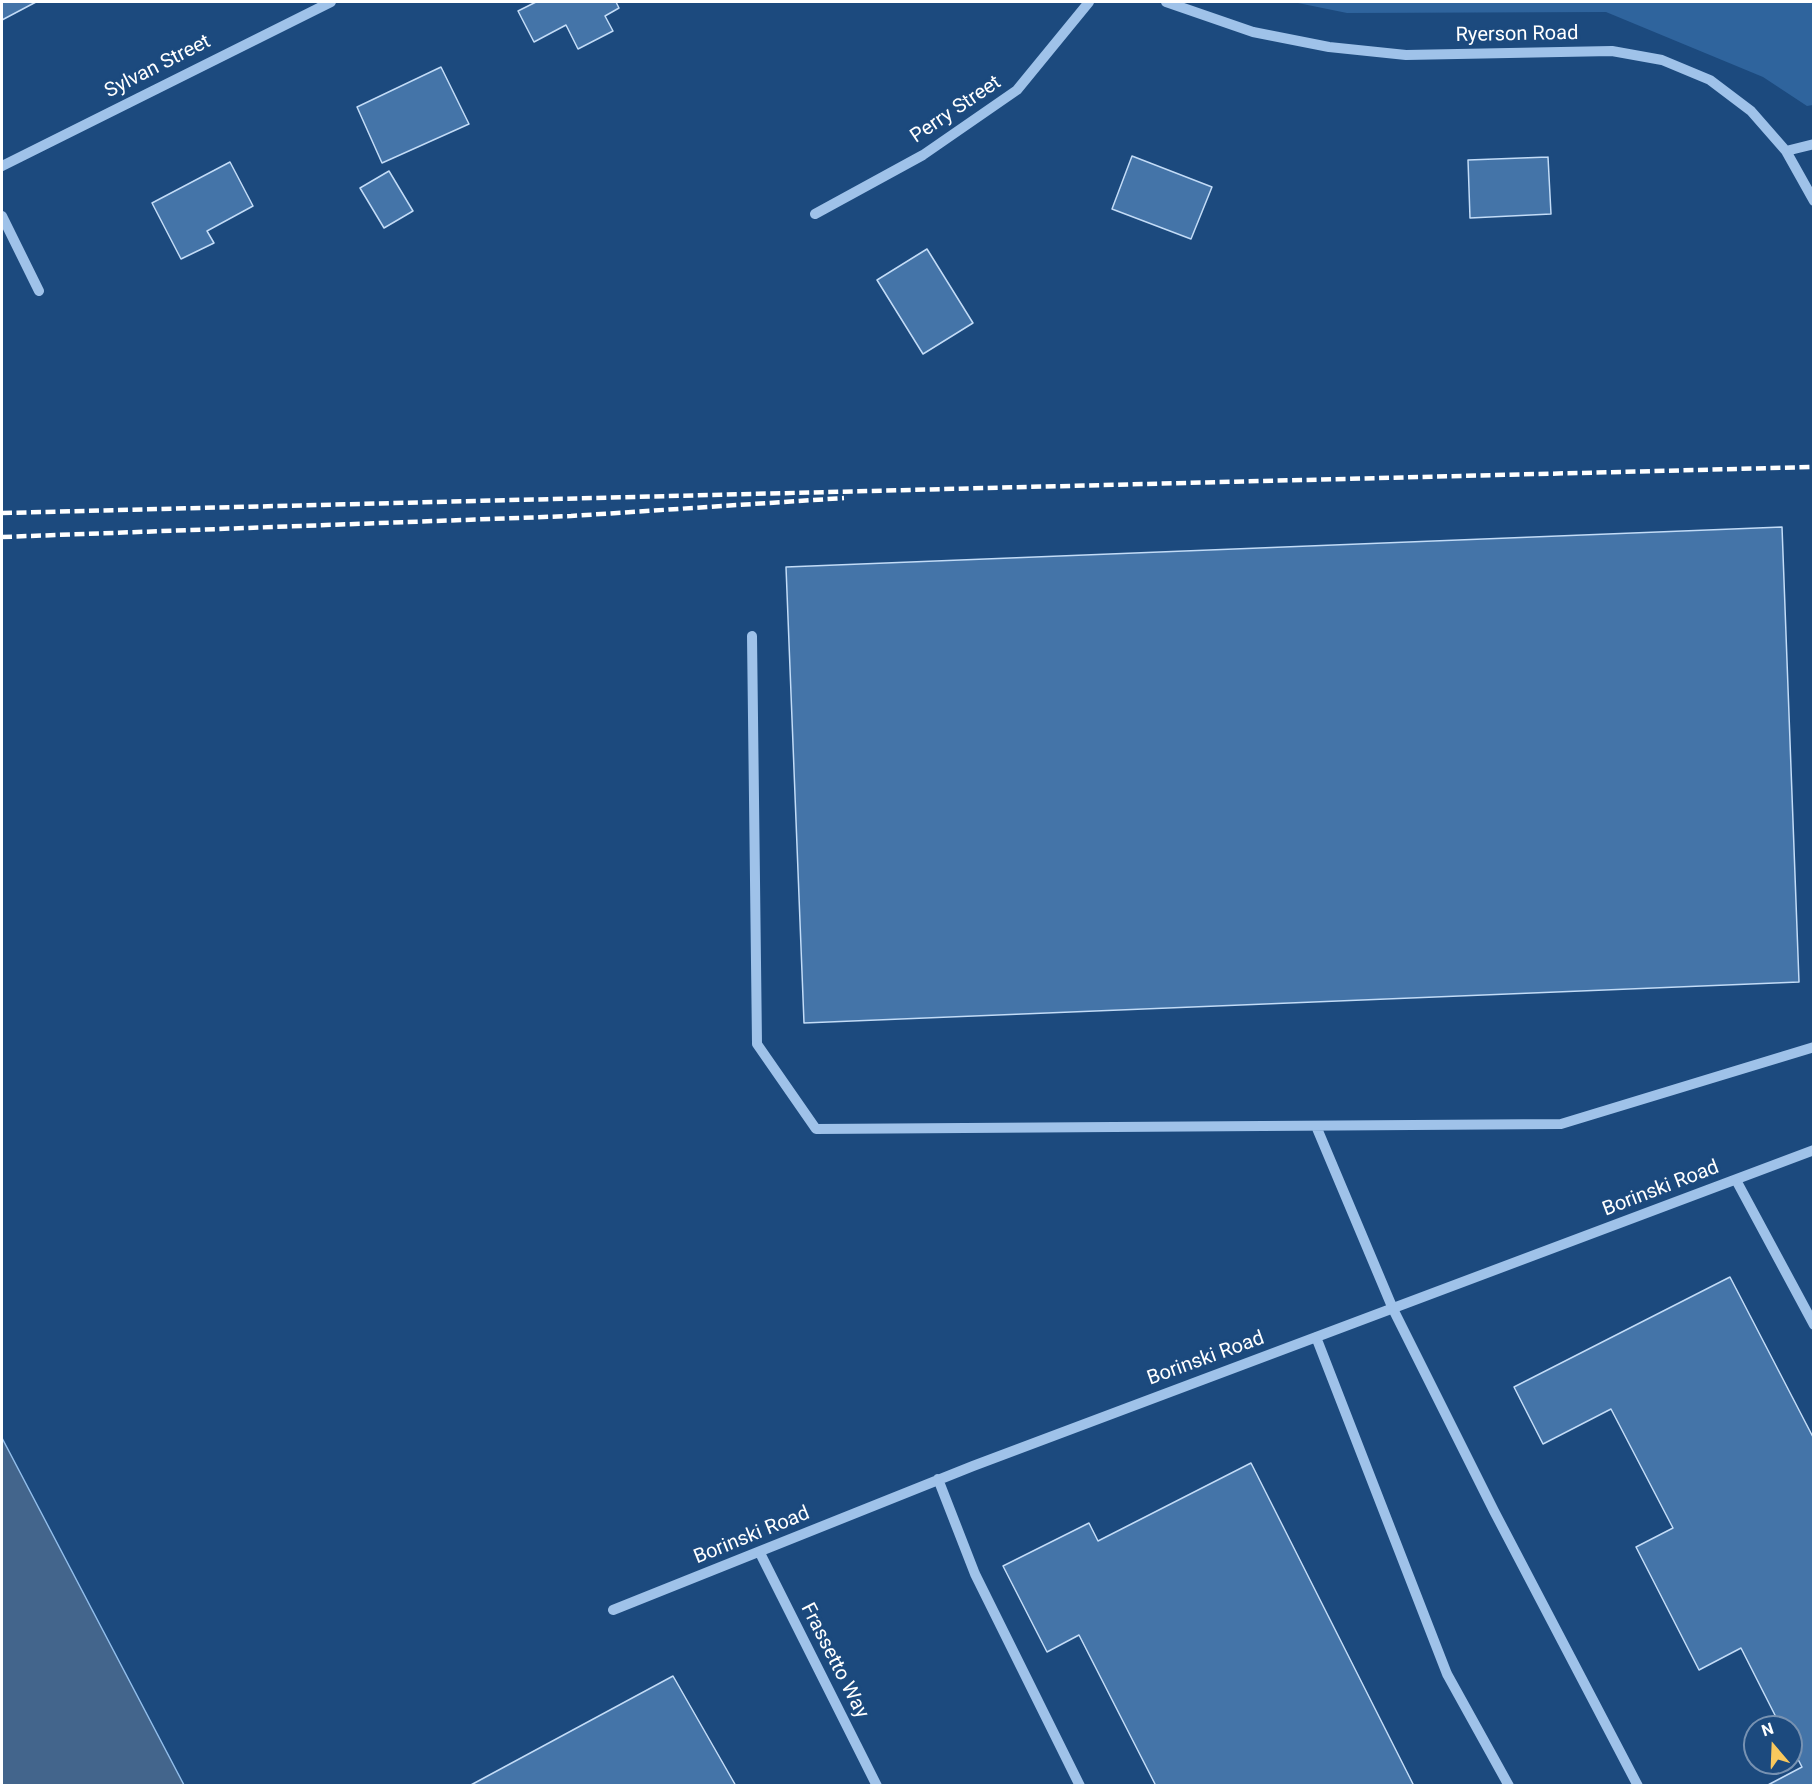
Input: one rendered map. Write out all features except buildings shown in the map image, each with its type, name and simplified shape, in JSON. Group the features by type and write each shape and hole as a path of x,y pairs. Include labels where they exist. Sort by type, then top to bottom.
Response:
{"street":[{"name":"Sylvan Street","path":"2,166 331,2"},
{"name":"Perry Street","path":"815,214 923,155 1017,90 1089,2"},
{"name":"Ryerson Road","path":"1166,2 1253,32 1329,47 1406,55 1612,51 1662,60 1710,80 1751,111 1786,151 1814,201"},
{"path":"1786,151 1814,144"},
{"path":"2,216 39,291"},
{"path":"752,636 757,1044 816,1129 1561,1124 1814,1047"},
{"path":"1316,1126 1393,1309 1494,1511 1638,1785"},
{"name":"Borinski Road","path":"613,1610 760,1553 938,1479 1814,1150"},
{"path":"1736,1180 1814,1325"},
{"path":"1316,1337 1447,1674 1509,1785"},
{"path":"938,1479 975,1574 1080,1785"},
{"name":"Frassetto Way","path":"760,1553 877,1785"}],"shaded area":[{"path":"1293,2 1813,2 1813,105 1807,106 1763,77 1606,12 1347,13"},
{"path":"2,1438 184,1785 2,1785"}],"railway":[{"path":"2,513 1814,467"},
{"path":"2,537 571,516 844,498"}]}
